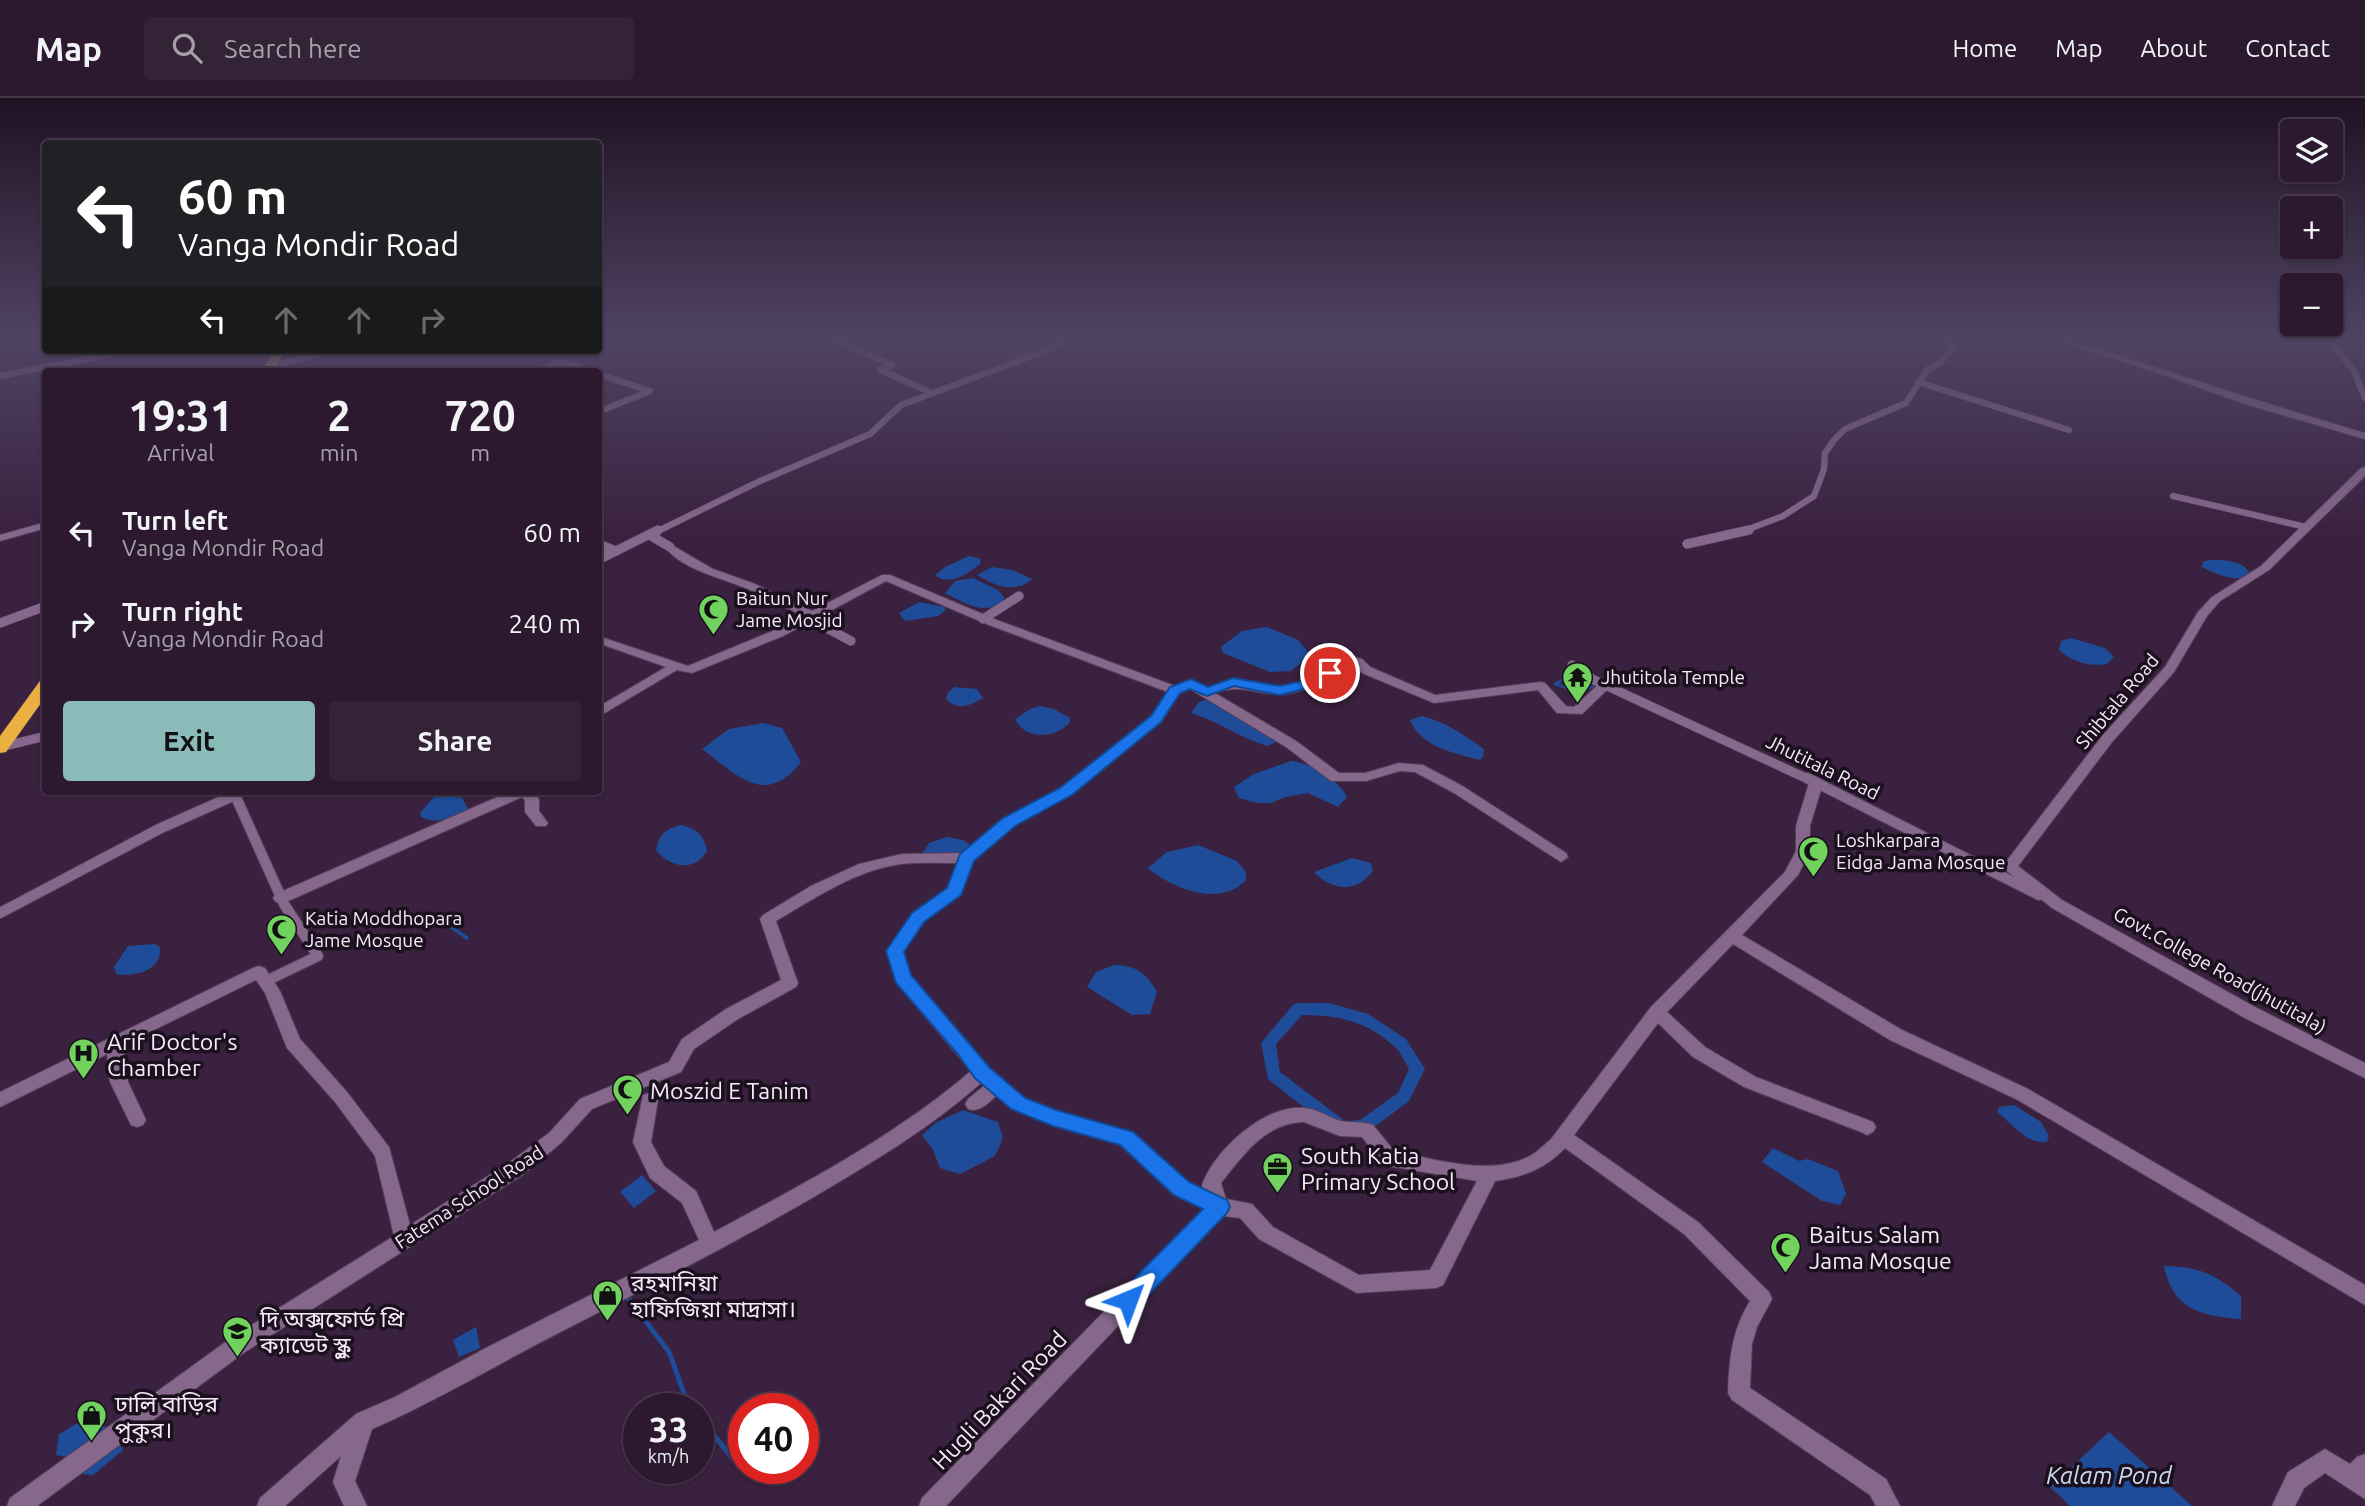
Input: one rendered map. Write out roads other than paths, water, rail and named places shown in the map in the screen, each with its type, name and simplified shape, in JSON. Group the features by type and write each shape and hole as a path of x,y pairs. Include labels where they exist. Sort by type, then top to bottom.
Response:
{"highway":[{"path":"0,748 42,690"}],"street":[{"path":"602,410 621,403"},
{"path":"602,558 760,481 870,433 886,421 894,409 909,403"},
{"path":"1687,544 1749,530 1783,516 1814,496 1824,469 1825,453 1845,429 1906,403"},
{"path":"1983,403 2069,430"},
{"path":"2250,403 2365,436"},
{"path":"838,448 847,451"},
{"name":"Shibtala Road","path":"2057,904 2009,867 2108,739 2170,669 2202,614 2216,599 2265,568 2365,470"},
{"path":"2173,496 2306,527"},
{"path":"0,538 42,526"},
{"path":"656,531 653,537 709,571 751,586 851,641"},
{"path":"602,546 616,551"},
{"path":"602,640 688,670 779,633 886,577 983,619 1175,690"},
{"path":"983,619 1019,596"},
{"path":"0,623 42,607"},
{"path":"1207,692 1233,682 1280,690 1312,683 1351,660 1366,670 1434,699 1541,686 1562,710 1577,711 1605,685"},
{"name":"Jhutitala Road","path":"1572,665 1605,685 1816,783 2057,904"},
{"path":"602,711 674,667"},
{"path":"1489,1175 1436,1279 1357,1284 1266,1234 1245,1210 1219,1207 1181,1189 1126,1139 1018,1104 990,1079 902,978 895,951 918,918 954,891 966,858 1009,822 1066,791 1156,719 1175,690 1191,684 1291,744 1336,778 1367,777 1399,767 1418,768 1479,802 1562,857"},
{"path":"0,748 42,737"},
{"path":"1219,1207 1211,1185 1213,1179 1244,1142 1265,1125 1278,1119 1303,1114 1340,1128 1367,1130 1388,1158 1489,1175 1526,1168 1546,1156 1565,1138 1575,1119 1657,1012 1791,875 1803,851 1803,826 1816,783"},
{"path":"0,913 159,829 231,795"},
{"path":"236,795 281,898 318,956 266,981"},
{"path":"281,898 515,795"},
{"path":"528,795 532,799 532,812 541,822"},
{"name":"Fatema School Road","path":"18,1506 237,1345 514,1170 555,1138 586,1104 675,1068 688,1044 732,1014 790,983 768,919 816,890 864,869 902,859 966,858"},
{"name":"Govt.College Road(jhutitala)","path":"2057,904 2249,1012 2365,1071"},
{"path":"1731,936 1896,1035 2022,1094 2365,1296"},
{"path":"0,1100 259,972 272,991 293,1043 341,1097 383,1153 404,1239"},
{"path":"1657,1012 1699,1052 1750,1082 1867,1127"},
{"path":"114,1042 119,1082 137,1120"},
{"path":"974,1104 990,1079"},
{"path":"268,1506 364,1422 403,1405 710,1244 890,1143 944,1104 990,1079"},
{"path":"649,1100 642,1142 657,1172 689,1197 710,1244"},
{"path":"1565,1138 1691,1228 1762,1299 1745,1326 1740,1353 1739,1393 1878,1487 1889,1506"},
{"name":"Hugli Bakari Road","path":"930,1506 1219,1207"},
{"path":"356,1506 344,1482 364,1422"},
{"path":"2283,1506 2296,1480 2325,1460 2361,1477"}],"water":[{"path":"969,556 981,559 980,564 964,575 947,580 935,575 945,567"},
{"path":"2209,560 2237,563 2249,572 2247,577 2241,578 2224,576 2202,567 2203,562"},
{"path":"992,567 1013,570 1032,579 1026,584 1005,587 977,575"},
{"path":"973,578 998,590 1004,597 1003,603 980,608 945,593 955,581"},
{"path":"919,602 945,607 945,611 938,616 905,621 899,613"},
{"path":"1267,627 1298,640 1308,652 1307,658 1291,671 1270,672 1223,653 1221,647 1242,631"},
{"path":"2071,638 2105,648 2114,657 2107,664 2100,665 2070,658 2059,650 2061,641"},
{"path":"955,687 977,689 983,698 969,705 955,705 946,699 948,692"},
{"path":"1211,698 1278,741 1267,746 1191,713 1199,702"},
{"path":"1040,706 1054,709 1070,718 1070,722 1057,732 1049,734 1026,731 1015,719"},
{"path":"1422,716 1447,725 1484,749 1483,757 1480,760 1460,755 1430,743 1415,729 1410,720"},
{"path":"763,723 782,728 801,762 788,776 775,783 763,785 739,777 702,749 729,729"},
{"path":"1291,761 1323,773 1337,784 1347,797 1338,807 1308,793 1285,797 1271,803 1257,803 1239,798 1234,787 1254,774"},
{"path":"461,795 468,809 445,819 421,817 420,813 435,796"},
{"path":"681,825 699,834 707,851 702,858 689,865 674,864 656,850 664,833"},
{"path":"947,837 963,840 971,846 972,852 960,860 947,863 935,861 922,854 929,843"},
{"path":"1198,845 1237,861 1246,872 1246,880 1223,893 1210,894 1170,883 1148,868 1167,852"},
{"path":"1352,858 1371,863 1373,871 1360,883 1352,886 1336,886 1314,872"},
{"path":"155,944 160,947 159,955 151,967 130,975 116,974 114,967 128,946"},
{"path":"1114,965 1135,969 1149,980 1157,992 1150,1014 1132,1015 1087,987 1096,972"},
{"path":"2014,1105 2041,1122 2049,1136 2047,1142 2039,1142 2025,1136 1997,1112 1999,1107"},
{"path":"963,1110 998,1122 1003,1138 995,1156 960,1174 940,1168 933,1150 922,1135 937,1122"},
{"path":"1773,1148 1799,1161 1808,1159 1838,1171 1846,1194 1840,1205 1822,1201 1762,1162"},
{"path":"642,1175 656,1191 634,1208 620,1192"},
{"path":"2164,1266 2197,1270 2222,1282 2241,1296 2241,1319 2213,1316 2191,1308 2174,1292"},
{"path":"476,1327 480,1348 459,1357 453,1340"},
{"path":"91,1421 111,1429 123,1450 93,1475 82,1474 72,1460 56,1455 59,1434 76,1424"},
{"name":"Kalam Pond","path":"2109,1432 2192,1506 2070,1506 2050,1487"}],"waterway":[{"path":"1577,672 1555,684 1581,693 1598,683"},
{"path":"435,916 467,938"},
{"path":"1298,1009 1329,1009 1363,1018 1401,1043 1417,1069 1404,1097 1363,1126 1342,1128 1273,1075 1268,1043 1298,1009"},
{"path":"625,1294 669,1352 684,1393"},
{"path":"714,1435 728,1453"}],"place":[{"name":"Baitun Nur Jame Mosjid","path":"713,636"},
{"name":"Jhutitola Temple","path":"1578,704"},
{"name":"Loshkarpara Eidga Jama Mosque","path":"1813,878"},
{"name":"Katia Moddhopara Jame Mosque","path":"282,956"},
{"name":"Arif Doctor's Chamber","path":"84,1081"},
{"name":"Moszid E Tanim","path":"627,1117"},
{"name":"South Katia Primary School","path":"1278,1195"},
{"name":"Baitus Salam Jama Mosque","path":"1786,1274"},
{"name":"রহমানিয়া হাফিজিয়া মাদ্রাসা।","path":"608,1322"},
{"name":"দি অক্সফোর্ড প্রি ক্যাডেট স্কুল","path":"237,1358"},
{"name":"ঢালি বাড়ির পুকুর।","path":"92,1443"}]}
